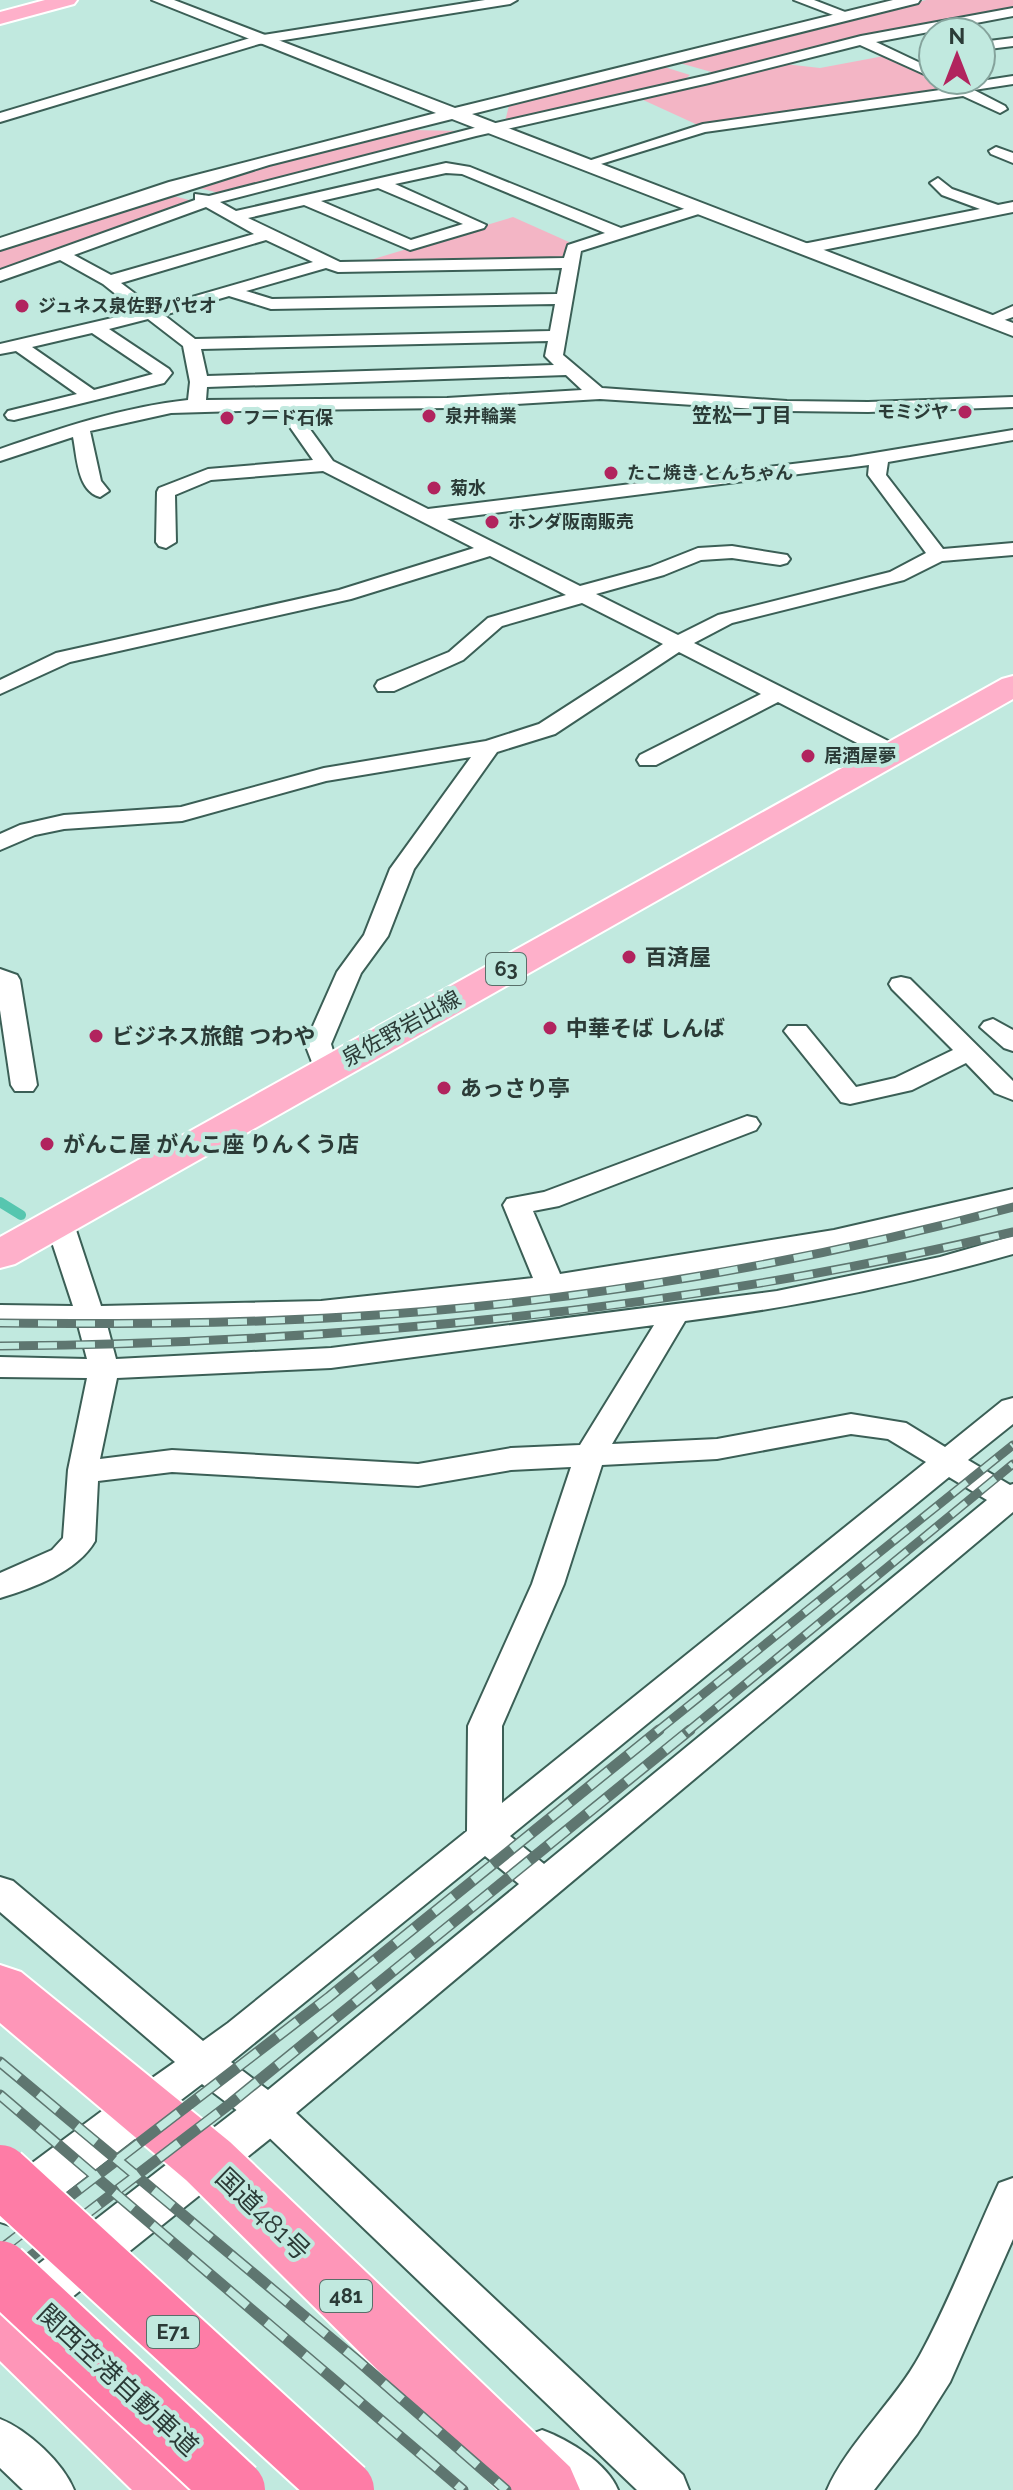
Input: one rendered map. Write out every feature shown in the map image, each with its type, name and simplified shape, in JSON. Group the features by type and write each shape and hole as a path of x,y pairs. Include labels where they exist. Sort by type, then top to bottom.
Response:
{"highway":[{"name":"国道481号","path":"0,1989 208,2161 546,2490"},
{"name":"E71","path":"0,2175 344,2490"},
{"path":"1,2308 179,2490"},
{"name":"関西空港自動車道","path":"1,2308 235,2490"}],"main road":[{"path":"0,9 31,0"},
{"path":"0,18 67,0"},
{"name":"泉佐野岩出線","path":"0,1255 1013,686"}],"street":[{"path":"160,0 1013,330"},
{"path":"0,118 257,40 510,0"},
{"path":"801,0 846,15"},
{"path":"0,244 176,186 661,60 912,0"},
{"path":"0,276 207,201 861,40 1013,12"},
{"path":"861,40 917,66"},
{"path":"661,60 709,79"},
{"path":"586,164 703,128 917,96"},
{"path":"976,96 1000,109"},
{"path":"996,151 1013,159"},
{"path":"377,157 417,174"},
{"path":"234,216 446,168 465,170 618,233"},
{"path":"303,199 410,245 478,225 379,183"},
{"path":"938,183 947,192 1005,208"},
{"path":"176,186 267,235 338,267 570,263"},
{"path":"803,249 1005,208"},
{"path":"596,393 554,356 574,248 700,209"},
{"path":"109,281 267,235"},
{"path":"63,255 109,281 191,344 199,382 196,405"},
{"path":"0,349 154,313 325,263"},
{"path":"228,291 271,304 564,299"},
{"path":"990,320 1013,311"},
{"path":"7,409 91,396 158,379 163,373 95,327"},
{"path":"191,344 558,336"},
{"path":"19,345 91,396"},
{"path":"199,382 571,370"},
{"path":"0,455 172,406 447,403 596,393 787,406 868,407 1013,402"},
{"path":"282,403 326,465 896,754"},
{"path":"7,409 46,440"},
{"path":"81,430 92,482 100,491"},
{"path":"429,515 879,459 910,451 1013,435"},
{"path":"879,459 877,475 938,555"},
{"path":"166,542 166,492 208,475 326,465"},
{"path":"0,688 63,657 344,595 491,549"},
{"path":"0,843 28,830 64,822 182,814 324,775 489,747 547,729 677,644 725,619 897,576 938,555 1013,549"},
{"path":"386,686 456,656 495,622 657,571 698,554 732,552 780,559"},
{"path":"648,760 776,695"},
{"path":"326,1070 318,1044 349,972 376,936 402,869 489,747"},
{"path":"0,824 28,830"},
{"path":"0,976 8,980 24,1085"},
{"path":"901,984 1004,1087 1013,1092"},
{"path":"797,1031 850,1096 903,1084 969,1052"},
{"path":"550,1284 517,1205 549,1200 747,1124"},
{"path":"0,1314 91,1317 322,1310 550,1284 651,1272 848,1237 1013,1197"},
{"path":"0,1586 63,1558 79,1541 83,1470 104,1369 76,1265 59,1221"},
{"path":"0,1367 104,1369 331,1358 777,1300 942,1265 1013,1245"},
{"path":"484,1835 485,1726 548,1584 591,1453 676,1313"},
{"path":"0,2214 241,2034 1013,1408"},
{"path":"1,2308 208,2161 1011,1497 895,1430 851,1424 717,1449 511,1459 418,1475 172,1461 115,1470 83,1470"},
{"path":"484,1835 545,1885"},
{"path":"0,1891 202,2062 269,2112 668,2490"},
{"path":"848,2490 902,2420 935,2368 1013,2195"},
{"path":"390,2338 597,2490"},
{"path":"0,2439 53,2490"}],"shaded area":[{"path":"926,0 1013,0 1013,10 981,16 917,16 917,28 851,40 715,73 676,62"},
{"path":"884,56 917,72 917,92 700,126 641,99 785,64 820,68"},
{"path":"658,65 690,75 683,81 505,122 509,105"},
{"path":"411,130 464,131 223,194 199,188 200,184"},
{"path":"166,194 189,200 187,205 0,269 0,249"},
{"path":"513,217 569,242 565,262 357,264"}],"waterway":[{"path":"0,1202 21,1215"}],"railway":[{"path":"0,1323 302,1319 513,1302 598,1292 765,1264 1013,1207"},
{"path":"0,1346 255,1338 510,1318 763,1283 1013,1232"},
{"path":"656,1732 1013,1445"},
{"path":"687,1732 1013,1464"},
{"path":"117,2160 329,1997 659,1730"},
{"path":"136,2176 231,2103 690,1730"},
{"path":"0,2062 117,2160"},
{"path":"0,2095 96,2177"},
{"path":"96,2177 117,2160"},
{"path":"117,2160 136,2176"},
{"path":"114,2192 136,2176"},
{"path":"136,2176 357,2360 506,2490"},
{"path":"0,2250 96,2177"},
{"path":"96,2177 114,2192"},
{"path":"0,2280 114,2192"},
{"path":"114,2192 463,2490"}],"place":[{"name":"ジュネス泉佐野パセオ","path":"22,306"},
{"name":"モミジヤ","path":"965,412"},
{"name":"泉井輪業","path":"429,416"},
{"name":"フード石保","path":"227,418"},
{"name":"たこ焼き とんちゃん","path":"611,473"},
{"name":"菊水","path":"434,488"},
{"name":"ホンダ阪南販売","path":"492,522"},
{"name":"居酒屋夢","path":"808,756"},
{"name":"百済屋","path":"629,957"},
{"name":"中華そば しんば","path":"550,1028"},
{"name":"ビジネス旅館 つわや","path":"96,1036"},
{"name":"あっさり亭","path":"444,1088"},
{"name":"がんこ屋 がんこ座 りんくう店","path":"47,1144"}],"district":[{"name":"笠松一丁目","path":"742,415"}]}
